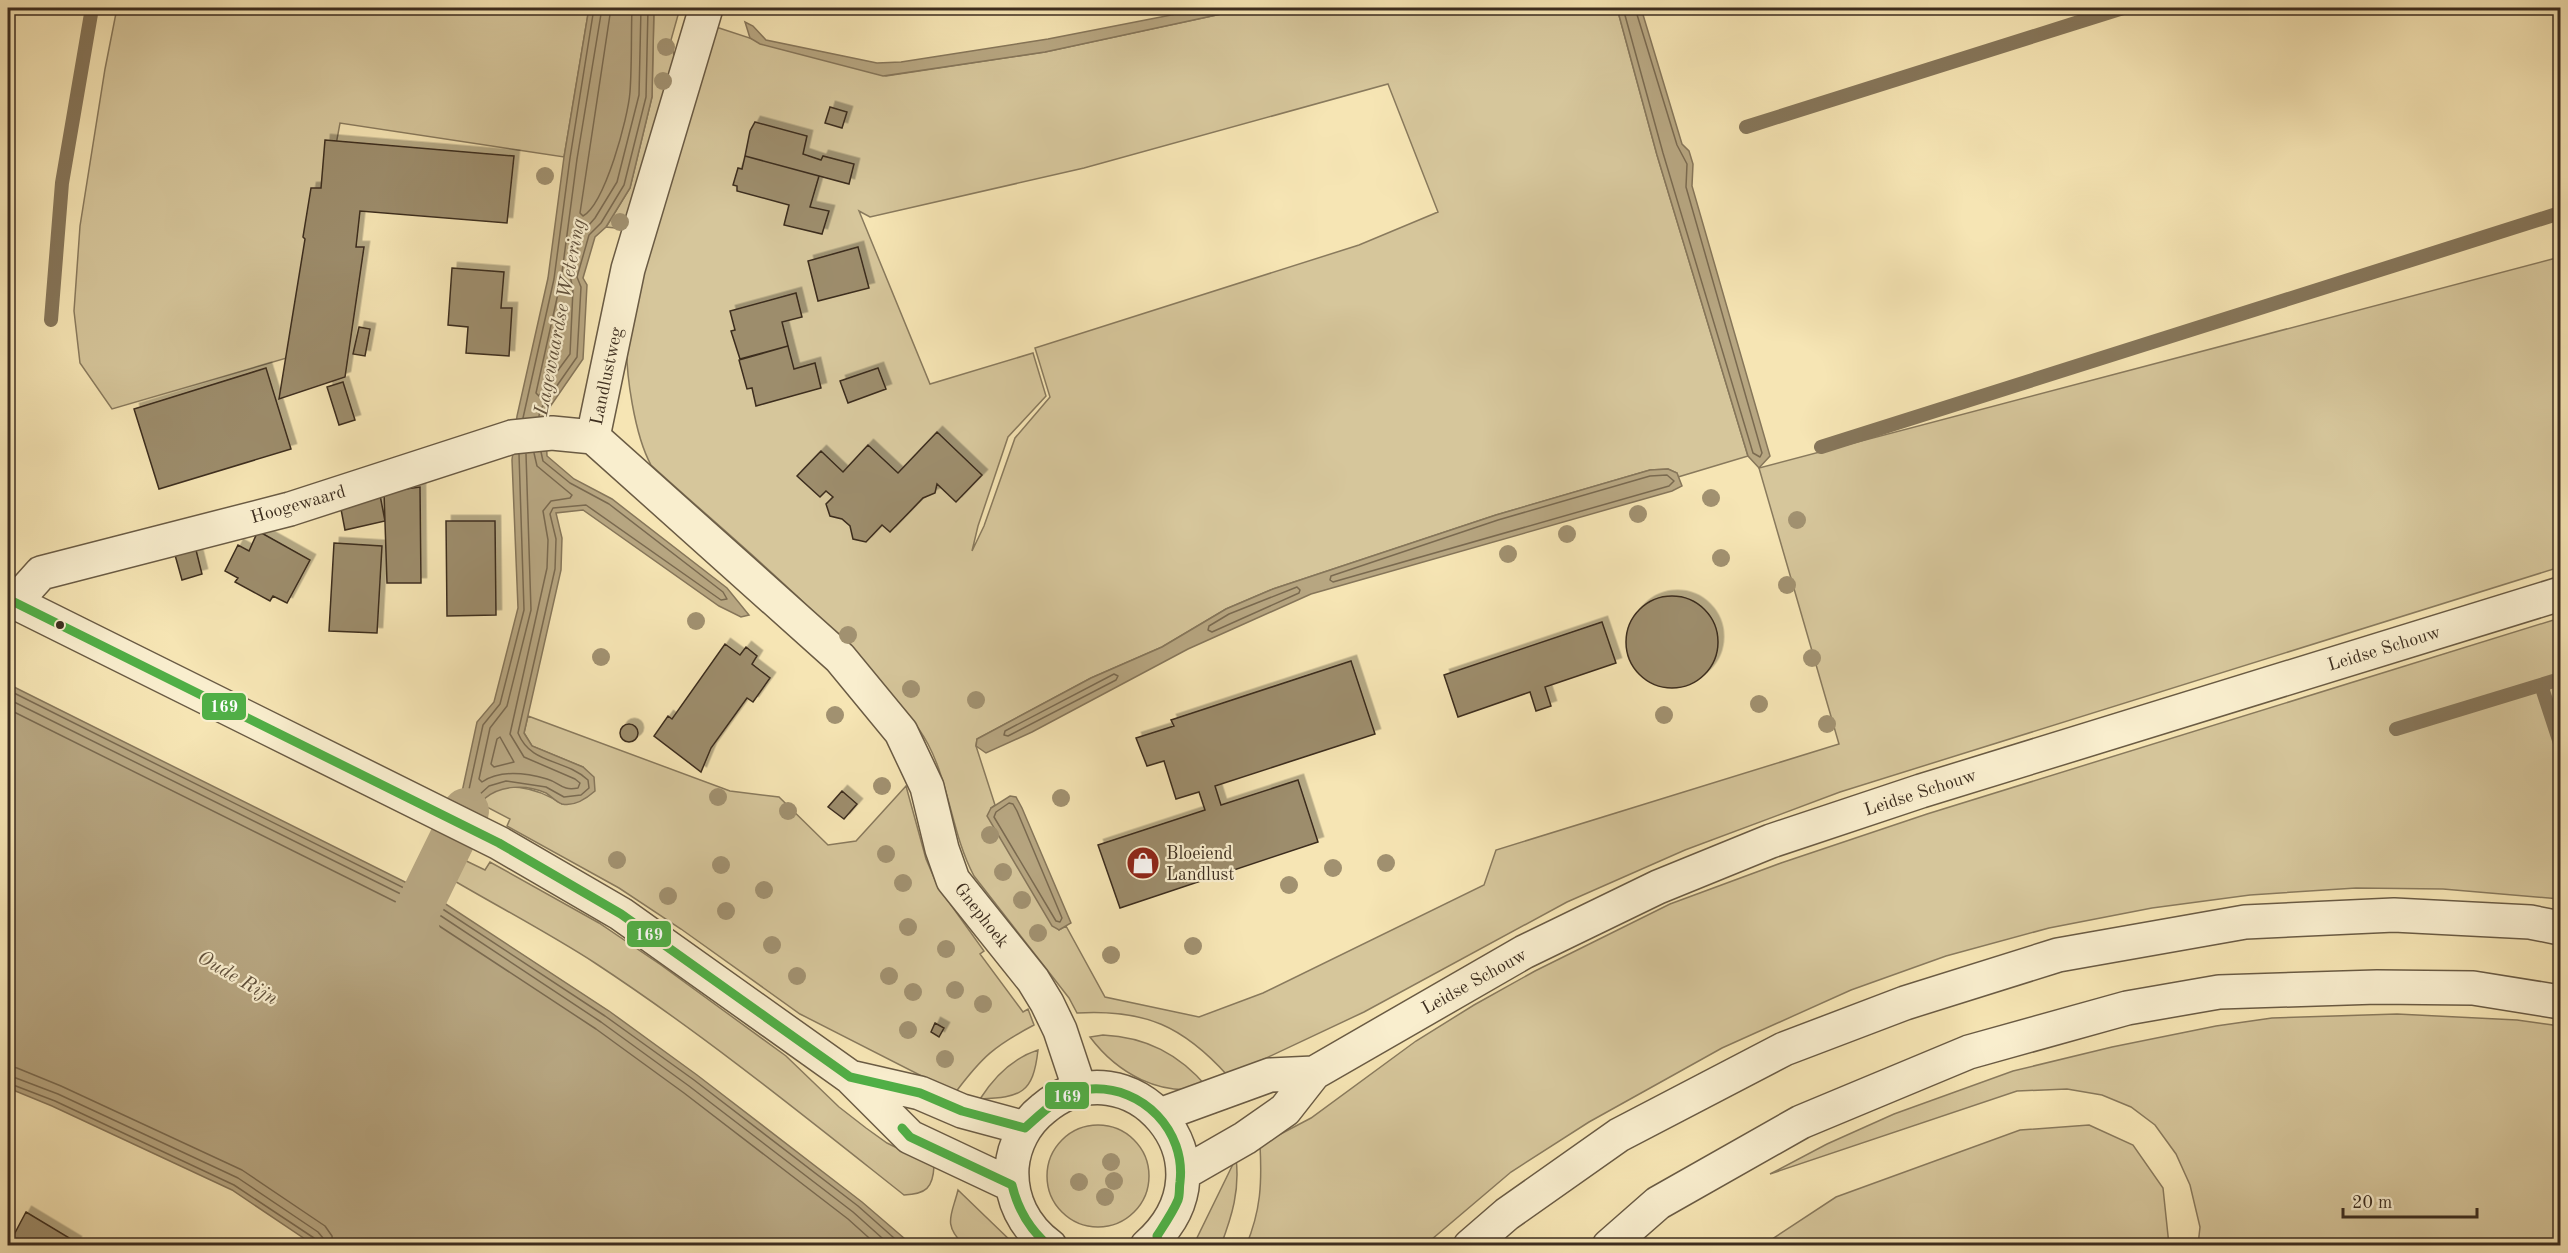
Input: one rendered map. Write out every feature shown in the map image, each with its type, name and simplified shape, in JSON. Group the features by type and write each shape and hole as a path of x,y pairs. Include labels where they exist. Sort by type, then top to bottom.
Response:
{"street":[{"name":"Landlustweg","path":"706,8 628,269 593,437 840,658 901,732"},
{"name":"Hoogewaard","path":"593,437 552,433 512,437 290,509 40,573 11,600 499,843 621,914 850,1077"},
{"name":"Leidse Schouw","path":"1184,1173 1245,1138 1285,1110 1314,1073 1524,952 1658,887 1771,841 1933,787 2560,594"},
{"name":"Gnephoek","path":"901,732 927,787 942,849 953,880 1033,980 1047,1003 1060,1030 1080,1090"},
{"path":"1470,1245 1507,1215 1619,1135 1784,1049 1905,1003 2058,955 2245,922 2394,915 2530,922 2560,928"},
{"path":"1609,1245 1658,1203 1801,1122 1969,1052 2127,1008 2220,992 2377,987 2473,988 2560,1002"},
{"name":"Leidse Schouw","path":"1160,1115 1270,1074 1314,1073"},
{"path":"850,1077 920,1093 962,1111 1025,1128"},
{"path":"850,1077 910,1137 1012,1185"},
{"path":"1050,1245 1033,1231 1019,1210 1012,1185 1013,1159 1025,1128 1049,1103 1080,1090 1109,1089 1123,1092 1143,1102 1160,1115 1176,1140 1184,1173 1182,1191 1177,1208 1154,1242"}],"shaded area":[{"path":"117,8 589,8 564,157 340,123 297,355 112,409 80,363 74,311 80,226"},
{"path":"654,8 680,8 671,40 677,72 624,225 616,228 606,227 630,188 652,97"},
{"path":"1249,8 1617,8 1657,155 1748,456 1678,477 1677,473 1668,469 1650,470 1496,515 1273,589 1226,609 1162,647 1091,678 977,739 976,746 995,805 991,808 1059,930 1066,926 1105,997 1199,1017 1263,993 1484,885 1496,850 1839,744 1759,468 2560,257 2560,567 1840,792 1685,850 1567,902 1364,1012 1228,1076 1195,1044 1161,1024 1123,1014 1077,1013 1069,998 974,876 961,844 935,760 928,744 905,710 825,623 651,465 640,438 632,404 627,340 635,291 713,26 765,43 886,76 1045,52","holes":["1388,84 1438,212 1359,245 1035,348 1050,397 1015,438 984,526 972,551 978,526 1008,437 1046,396 1033,353 930,384 859,211 870,217 1084,168"]},
{"path":"2560,618 2560,899 2443,889 2356,888 2250,895 2152,908 2049,928 1946,956 1851,990 1722,1048 1589,1122 1511,1172 1425,1245 1246,1246 1255,1220 1259,1196 1260,1145 1311,1118 1416,1041 1474,1005 1535,971 1670,904 1781,863 1927,814"},
{"path":"528,716 730,791 779,797 828,845 856,841 906,786 926,859 938,887 984,951 980,954 1023,1012 1028,1009 1034,1025 990,1053 955,1093 800,1014 619,888 507,826 510,819 481,804 497,789 508,787 531,790 562,804 583,767 532,746 524,733"},
{"path":"458,857 485,870 490,862 599,923 661,965 786,1056 839,1107 866,1128 887,1143 934,1166 930,1185 918,1193 904,1195 752,1076 635,990 558,940 446,876"},
{"path":"2397,1014 2517,1020 2560,1026 2560,1245 2198,1245 2200,1227 2190,1185 2176,1154 2155,1125 2131,1107 2102,1095 2067,1089 2017,1091 1770,1174 1827,1144 1894,1114 2013,1071 2112,1047 2216,1026 2272,1018"},
{"path":"1103,1035 1133,1039 1161,1049 1185,1065 1207,1087 1173,1089 1141,1080 1113,1062 1090,1037"},
{"path":"1038,1050 1033,1076 1022,1090 1006,1097 980,1099 991,1083 1012,1063"},
{"path":"1098,1125 1118,1129 1134,1140 1145,1156 1149,1176 1145,1196 1134,1212 1118,1223 1098,1227 1078,1223 1062,1212 1051,1196 1047,1176 1051,1156 1062,1140 1078,1129"},
{"path":"2089,1125 2133,1145 2163,1188 2169,1245 1763,1245 1836,1197 2020,1130"},
{"path":"1236,1158 1237,1181 1234,1203 1221,1245 1193,1246"},
{"path":"958,1190 1015,1245 964,1245 953,1231 950,1219"}],"water":[{"path":"589,8 654,8 652,97 630,188 606,227 595,237 583,278 587,285 583,359 545,414 547,456 574,479 612,499 727,588 749,615 741,617 719,606 583,510 556,513 562,538 561,570 524,733 532,746 583,767 594,777 595,791 580,801 567,805 546,793 530,788 514,787 490,794 484,799 447,873 427,862 462,792 477,722 494,702 518,608 512,460 517,416 548,278 564,157"},
{"path":"1207,8 1249,8 1045,52 883,76 760,44 750,38 745,22 753,26 766,40 877,63 901,62 1048,39"},
{"path":"1617,8 1641,8 1682,144 1689,151 1693,164 1692,186 1770,456 1759,468 1748,456 1657,155"},
{"path":"1668,469 1677,473 1682,486 1672,491 1311,594 1188,649 1032,732 986,753 976,746 977,739 1091,678 1162,647 1226,609 1273,589 1496,515 1650,470"},
{"name":"Oude Rijn","path":"8,684 435,897 609,1011 697,1075 862,1202 912,1245 314,1245 232,1190 52,1106 8,1088"},
{"path":"1010,796 1016,797 1022,808 1071,923 1059,930 1052,926 987,816 991,808"}],"building":[{"path":"830,107 847,112 842,128 825,123"},
{"path":"755,122 807,136 803,154 821,160 823,156 854,164 849,184 745,156 750,131"},
{"path":"325,140 514,156 507,223 360,211 356,247 364,247 345,377 279,399 311,188 321,188"},
{"path":"745,156 819,176 810,207 829,211 822,234 784,225 789,205 737,191 737,186 733,185 738,168 742,169"},
{"path":"858,247 869,288 818,301 808,261"},
{"path":"452,268 504,272 501,308 512,308 509,356 466,353 468,327 448,325"},
{"path":"796,293 802,317 782,322 788,346 740,359 731,331 735,330 730,311"},
{"path":"359,327 370,329 365,356 353,354"},
{"path":"788,346 794,369 815,363 821,388 756,406 752,388 747,389 739,360"},
{"path":"266,368 291,449 159,489 134,409"},
{"path":"878,368 886,389 848,403 840,381"},
{"path":"343,382 355,420 339,425 327,387"},
{"path":"937,432 982,475 956,502 937,484 935,493 923,498 890,532 882,525 866,542 853,539 850,526 842,519 830,516 826,504 833,497 826,491 820,497 797,476 821,451 843,472 868,445 898,473"},
{"path":"420,487 421,583 387,583 384,492"},
{"path":"380,495 385,521 345,530 340,504"},
{"path":"446,521 495,521 496,615 447,616"},
{"path":"258,531 310,560 287,603 273,596 270,601 235,582 238,578 225,571 238,545 249,551"},
{"path":"334,543 382,546 377,633 329,631"},
{"path":"196,550 202,574 182,580 175,555"},
{"path":"1672,596 1690,600 1704,610 1714,624 1718,642 1714,660 1704,674 1690,684 1672,688 1654,684 1640,674 1630,660 1626,642 1630,624 1640,610 1654,600"},
{"path":"1602,622 1616,663 1545,687 1551,706 1536,711 1530,692 1458,717 1444,675"},
{"path":"725,644 740,655 746,647 757,656 752,664 770,678 753,702 747,698 711,748 701,772 654,736 668,716 672,719"},
{"path":"1351,661 1375,734 1215,786 1221,805 1298,780 1318,842 1120,908 1098,845 1205,810 1199,792 1176,799 1164,761 1147,766 1136,738 1174,726 1171,720"},
{"path":"629,724 635,727 638,733 635,739 629,742 623,739 620,733 623,727"},
{"path":"842,791 857,804 844,819 828,807"},
{"path":"935,1023 944,1028 939,1037 931,1032"},
{"path":"26,1212 76,1242 74,1246 8,1246"}],"waterway":[{"path":"51,320 62,183 92,8"},
{"path":"1746,127 2123,8"},
{"path":"1821,447 2560,213"},
{"path":"2396,729 2560,679"},
{"path":"2541,685 2560,743"},
{"name":"Lagewaardse Wetering","path":"421,952 414,917 466,811"}],"transit line":[{"name":"169","path":"8,599 499,843 621,914 850,1077 920,1093 962,1111 1025,1128 1055,1103 1081,1091 1110,1090 1128,1095 1157,1115 1168,1129 1176,1146 1180,1163 1179,1198 1157,1236 1159,1246"},
{"name":"169","path":"902,1128 910,1137 1012,1185 1025,1218 1049,1246"}],"place":[{"name":"Bloeiend Landlust","path":"1143,863"}]}
